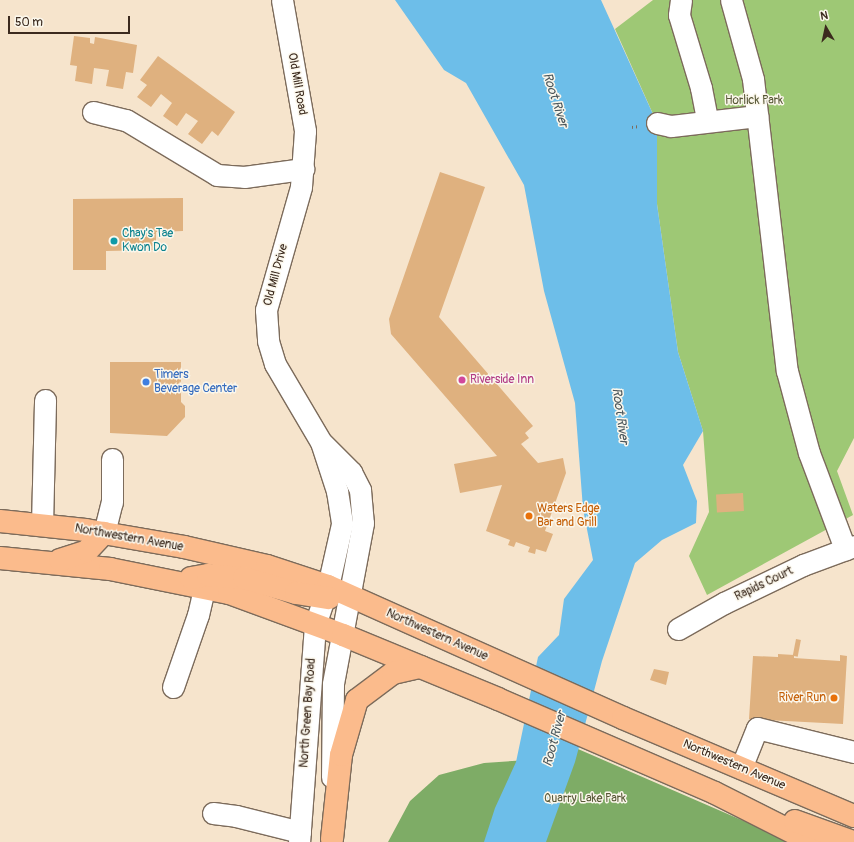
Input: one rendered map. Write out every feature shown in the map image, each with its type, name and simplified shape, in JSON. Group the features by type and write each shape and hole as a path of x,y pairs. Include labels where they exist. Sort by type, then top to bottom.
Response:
{"main road":[{"name":"Northwestern Avenue","path":"0,521 104,533 184,547 267,566 326,592"},
{"path":"45,562 70,558 87,551 104,533"},
{"path":"0,558 110,569 229,593 343,636 498,699 715,793 812,842"},
{"path":"172,582 208,575 244,578 296,593 326,592 351,596"},
{"name":"Northwestern Avenue","path":"351,596 624,718 854,816"},
{"path":"332,841 341,755 357,700 393,673 420,667"},
{"path":"715,793 853,842"}],"street":[{"name":"Old Mill Road","path":"282,0 305,131 303,169"},
{"path":"681,0 679,15 701,88 707,120"},
{"path":"731,0 753,79 756,116 787,371 809,453 850,548"},
{"path":"93,112 126,120 217,175 244,177 303,169"},
{"path":"662,127 707,120 756,116"},
{"name":"Old Mill Drive","path":"303,169 296,208 266,310 268,341 275,364 321,442 337,491 342,524 326,592"},
{"path":"42,525 44,400"},
{"name":"Old Mill Drive","path":"321,442 351,472 360,490 363,523 351,596 333,684 332,841"},
{"path":"104,533 112,502 112,459"},
{"name":"Rapids Court","path":"678,629 766,582 850,548"},
{"path":"173,687 198,615 204,588"},
{"name":"North Green Bay Road","path":"299,837 315,625 326,592"},
{"path":"741,768 757,728 854,752"},
{"path":"213,813 236,816 299,837"}],"green space":[{"name":"Horlick Park","path":"653,0 854,0 854,438 837,471 853,515 707,595 689,556 709,512 703,431 678,352 657,204 657,123 615,29"},
{"name":"Quarry Lake Park","path":"555,739 792,842 388,842 410,801 439,775 484,763 528,760"}],"water":[{"name":"Root River","path":"395,0 601,0 657,123 657,204 678,352 703,431 683,465 697,501 696,523 662,540 635,563 602,661 575,762 546,842 484,842 495,808 516,762 538,657 559,635 564,599 593,560 583,509 575,403 544,291 524,185 466,83 444,70"}],"building":[{"path":"74,36 90,38 90,43 94,44 95,37 137,45 133,73 126,72 123,89 106,86 109,70 94,68 92,84 75,81 77,66 70,65"},
{"path":"158,56 235,112 218,136 212,131 202,144 188,134 198,121 186,113 177,126 163,116 172,103 161,94 151,107 137,97 147,85 140,80"},
{"name":"Riverside Inn","path":"440,172 485,187 439,317 533,426 525,433 529,438 521,444 538,463 563,458 566,473 545,531 553,534 546,552 536,549 535,554 528,552 530,547 516,542 514,547 508,545 510,540 486,531 502,485 460,493 454,464 497,456 391,334 389,319"},
{"name":"Chay's Tae Kwon Do","path":"183,198 183,231 156,232 156,250 106,251 106,270 73,270 73,199"},
{"name":"Timers Beverage Center","path":"110,362 181,362 181,402 185,406 185,417 167,436 110,433"},
{"path":"743,493 744,511 717,512 716,494"},
{"path":"796,639 801,640 798,657 793,656"},
{"path":"778,654 794,655 794,658 840,661 840,655 847,656 843,724 749,719 753,656 778,657"},
{"path":"654,669 669,672 666,685 650,680"}],"place":[{"name":"Chay's Tae Kwon Do","path":"114,241"},
{"name":"Riverside Inn","path":"462,380"},
{"name":"Timers Beverage Center","path":"146,382"},
{"name":"Waters Edge Bar and Grill","path":"529,516"},
{"name":"River Run","path":"834,698"}]}
